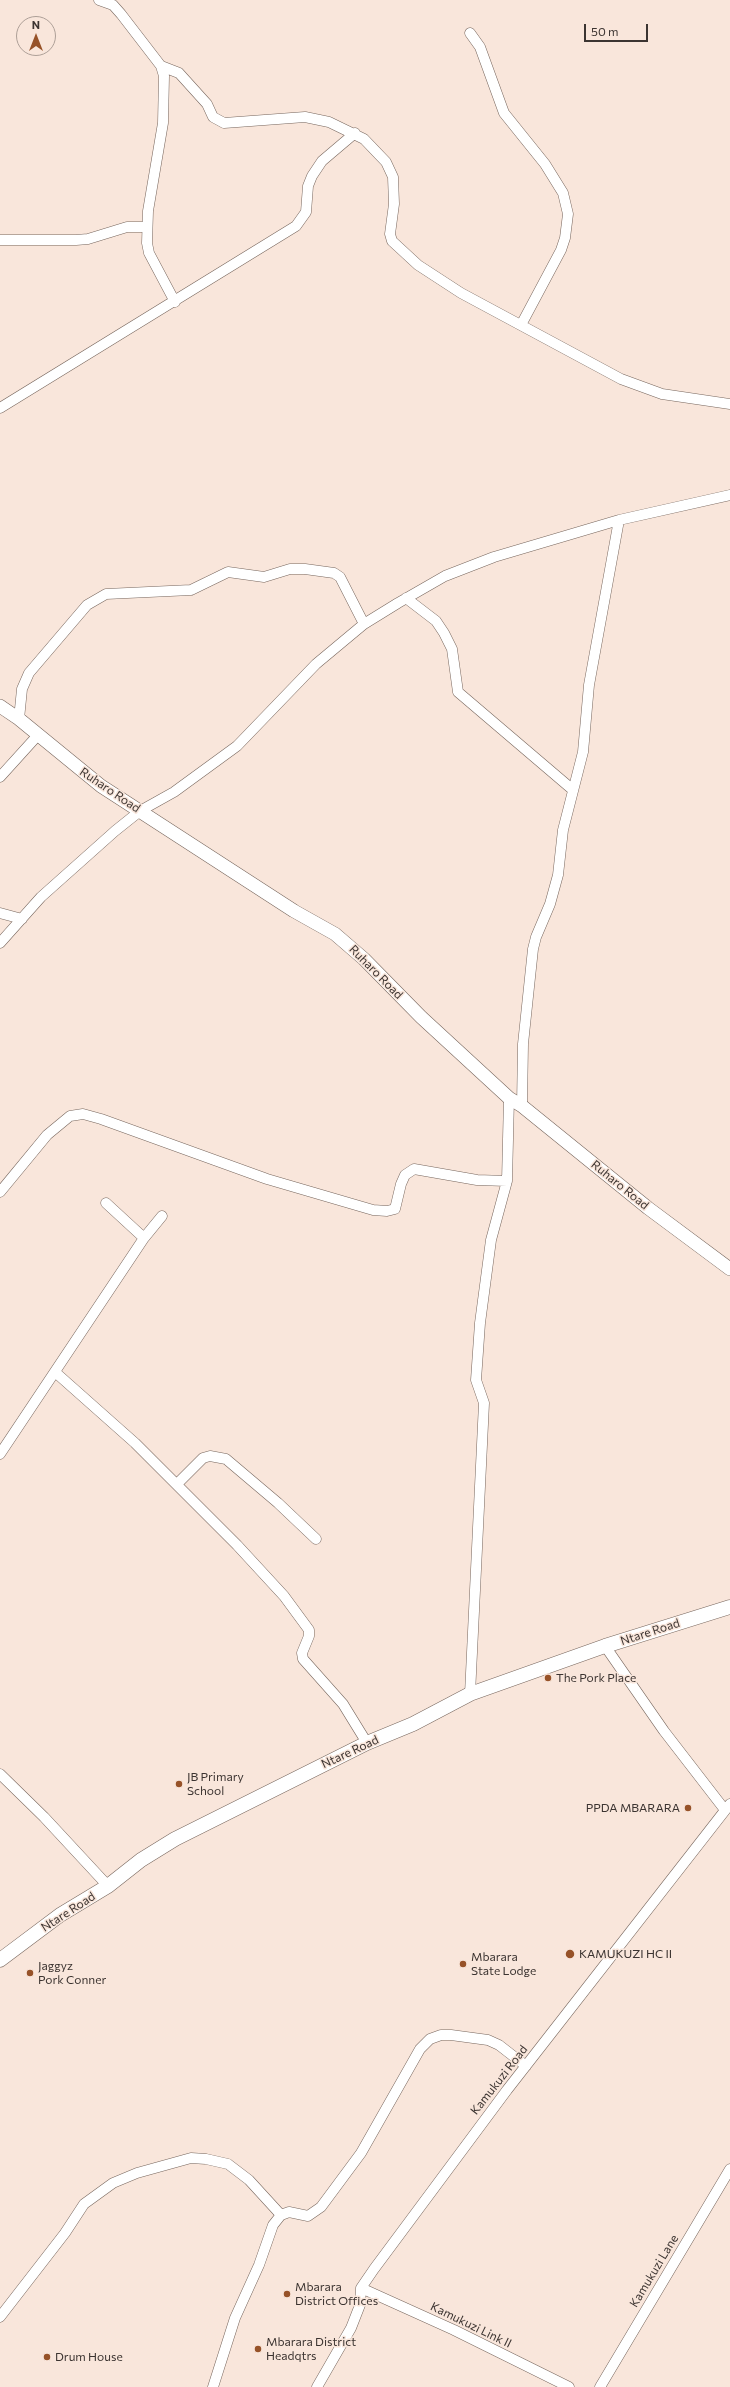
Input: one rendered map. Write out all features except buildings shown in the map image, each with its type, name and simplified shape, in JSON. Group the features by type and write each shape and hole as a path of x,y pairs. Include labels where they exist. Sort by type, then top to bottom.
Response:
{"main road":[{"name":"Ntare Road","path":"0,1960 60,1915 108,1886 141,1860 175,1839 367,1743 412,1724 470,1694 605,1646 730,1607"}],"street":[{"path":"99,0 113,5 161,66 166,86 163,124 147,227 149,254 175,302"},
{"path":"470,32 480,47 504,113 545,164 563,193 568,214 566,238 561,250 521,325"},
{"path":"161,66 180,74 207,104 213,117 224,123 304,117 329,122 364,139 381,156 393,177 394,204 390,234 397,246 438,280 555,345 621,379 662,394 730,404"},
{"path":"0,408 175,302 296,226 306,212 308,186 312,176 322,161 355,134"},
{"path":"0,240 88,239 127,227 147,227"},
{"path":"0,943 41,897 82,860 140,811 170,794 237,746 316,664 364,624 406,598 445,576 472,565 554,538 619,520 730,495"},
{"path":"522,1106 523,1044 532,959 536,937 550,904 558,875 562,830 583,752 589,685 619,520"},
{"path":"19,719 22,689 29,673 87,605 106,594 191,590 228,572 264,577 290,569 304,569 334,573 340,577 364,624"},
{"path":"406,598 436,621 444,633 452,649 458,692 573,790"},
{"name":"Ruharo Road","path":"0,706 19,719 101,786 345,942 364,958 421,1017 509,1098 522,1106 648,1208 730,1269"},
{"path":"0,777 38,735"},
{"path":"0,913 22,919"},
{"path":"470,1694 484,1403 476,1380 480,1323 491,1240 507,1181 509,1098"},
{"path":"0,1192 47,1135 70,1116 82,1114 101,1119 266,1179 373,1210 387,1211 395,1209 401,1184 405,1175 414,1169 477,1180 507,1181"},
{"path":"106,1203 144,1238"},
{"path":"0,1454 144,1238 162,1216"},
{"path":"55,1372 135,1443 269,1578 299,1615 309,1630 309,1636 302,1654 303,1659 343,1704 367,1743"},
{"path":"177,1484 203,1458 210,1456 226,1459 278,1503 316,1539"},
{"path":"605,1646 664,1730 728,1807"},
{"path":"0,1774 44,1817 108,1886"},
{"name":"Kamukuzi Road","path":"317,2387 351,2328 358,2310 361,2288 388,2249 526,2066 728,1807"},
{"path":"213,2387 235,2318 259,2265 273,2225 281,2215 289,2212 308,2216 321,2207 361,2153 420,2049 430,2040 441,2035 488,2040 499,2045 526,2066"},
{"path":"0,2317 65,2233 84,2204 113,2183 137,2173 191,2158 206,2159 228,2164 249,2180 281,2215"},
{"name":"Kamukuzi Lane","path":"600,2387 730,2169"},
{"name":"Kamukuzi Link II","path":"361,2288 454,2330 569,2387"}],"place":[{"name":"The Pork Place","path":"548,1678"},
{"name":"JB Primary School","path":"179,1784"},
{"name":"PPDA MBARARA","path":"688,1808"},
{"name":"KAMUKUZI HC II","path":"570,1954"},
{"name":"Mbarara State Lodge","path":"463,1964"},
{"name":"Jaggyz Pork Conner","path":"30,1973"},
{"name":"Mbarara District Offices","path":"287,2294"},
{"name":"Mbarara District Headqtrs","path":"258,2349"},
{"name":"Drum House","path":"47,2357"}]}
